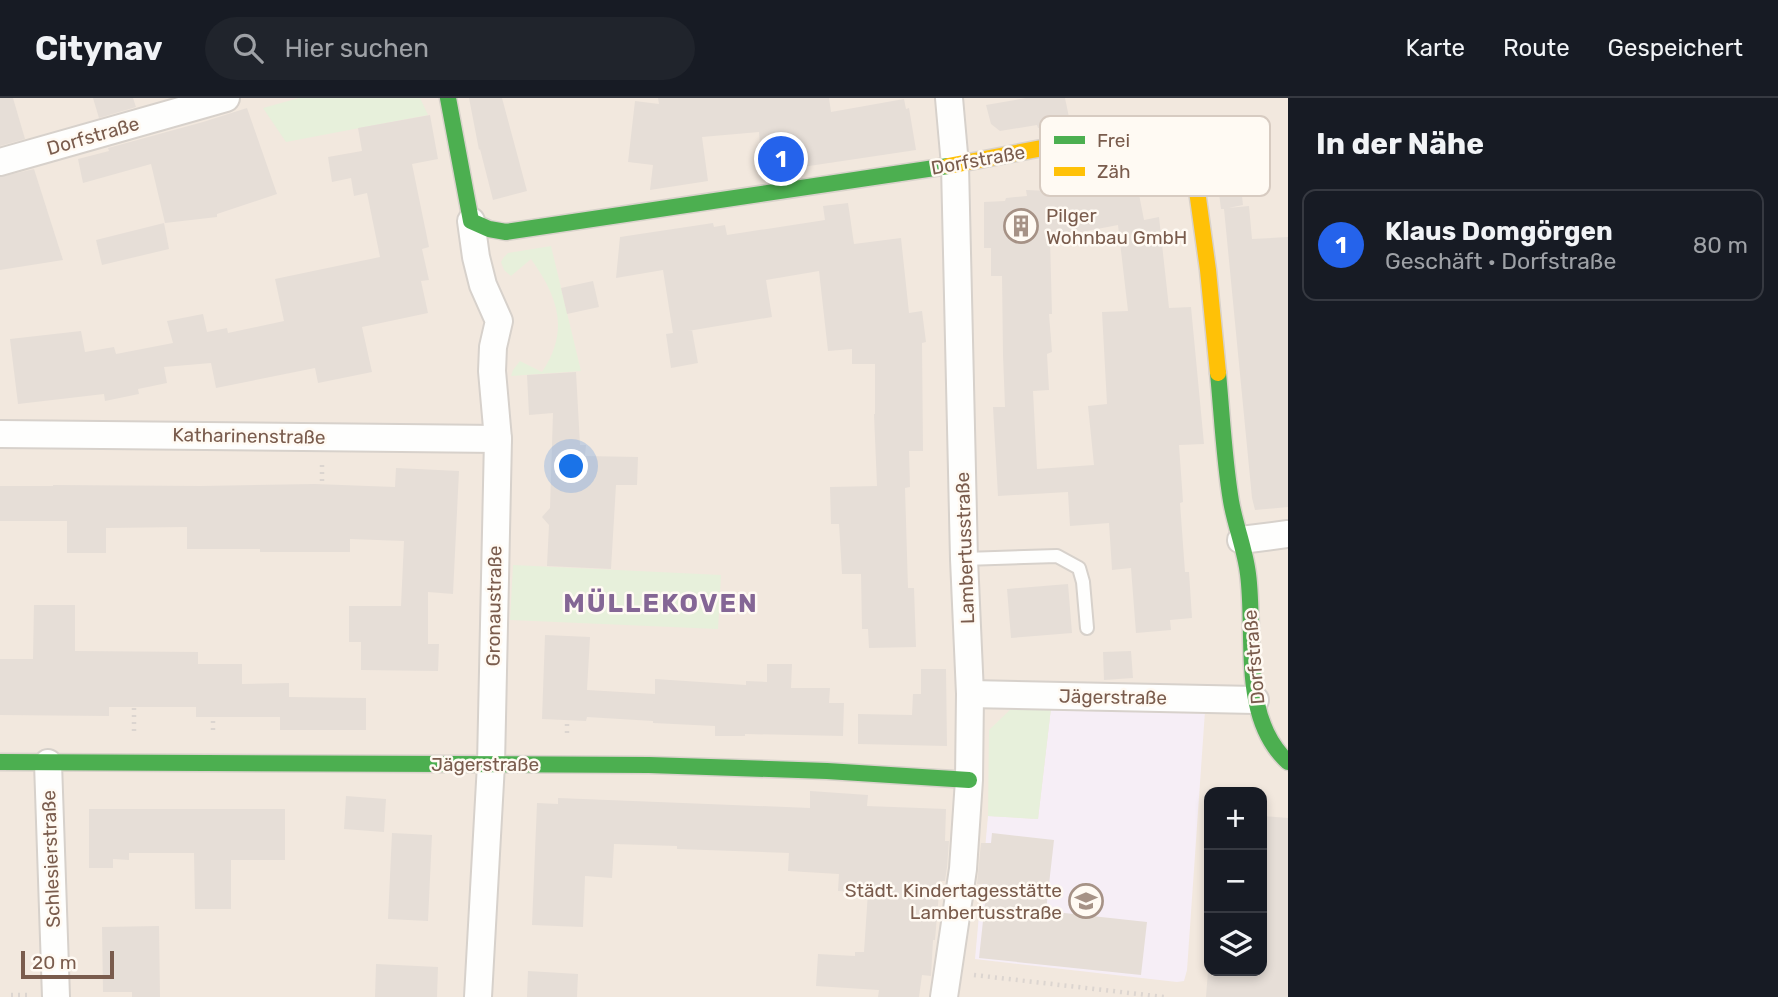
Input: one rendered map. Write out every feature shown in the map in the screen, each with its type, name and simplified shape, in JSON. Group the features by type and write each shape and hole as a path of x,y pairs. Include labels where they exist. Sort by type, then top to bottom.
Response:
{"street":[{"name":"Dorfstraße","path":"0,162 226,98"},
{"path":"448,98 471,220"},
{"name":"Lambertusstraße","path":"945,984 963,869 969,780 970,694 964,559 955,165 949,98"},
{"name":"Dorfstraße","path":"471,220 489,229 506,232 955,165 1040,149"},
{"name":"Dorfstraße","path":"1198,196 1208,270 1231,500 1248,573 1255,700 1269,740 1288,762"},
{"name":"Gronaustraße","path":"471,220 476,257 499,321 492,371 498,439 491,764 478,997"},
{"name":"Katharinenstraße","path":"0,433 498,439"},
{"path":"1241,540 1288,534"},
{"name":"Jägerstraße","path":"970,694 1255,700"},
{"name":"Jägerstraße","path":"0,762 649,765 827,771 969,780"},
{"name":"Schlesierstraße","path":"48,763 55,997"}],"lane":[{"path":"964,559 1057,556 1079,568 1083,582 1087,628"}],"path":[{"path":"945,984 1164,997"}],"shaded area":[{"path":"0,98 1288,98 1288,997 0,997"},
{"name":"Städt. Kindertagesstätte Lambertusstraße","path":"1051,708 1205,711 1187,970 1184,981 975,959 988,816 1038,819"}],"green space":[{"path":"299,98 420,98 428,115 286,142 263,108"},
{"path":"551,246 581,371 511,376 520,361 542,372 556,342 557,314 548,287 531,259 511,276 504,270 501,262 508,253"},
{"path":"513,565 721,575 718,629 510,620"},
{"path":"1013,707 1051,708 1038,819 988,816 989,730"}],"building":[{"path":"0,98 13,98 25,139 0,146"},
{"path":"93,98 133,98 136,107 99,118"},
{"path":"469,98 502,98 527,191 493,200 479,150"},
{"path":"658,98 829,98 831,112 904,99 906,109 909,108 916,150 762,173 759,132 702,137 708,181 650,190 653,165 628,162 635,101 659,104"},
{"path":"1026,98 1065,98 1069,116 1040,116 1040,128 1037,125 1000,131 991,124 986,105"},
{"path":"247,108 277,194 217,214 217,217 165,223 151,164 83,183 78,159"},
{"path":"430,115 438,159 412,164 429,247 422,249 429,280 421,281 428,313 362,327 372,372 318,383 315,368 216,388 211,363 164,367 167,383 138,389 139,394 105,401 104,394 18,404 10,339 81,331 85,352 114,347 116,354 173,343 167,321 203,314 207,332 227,328 228,333 284,321 275,279 380,257 367,193 354,196 351,178 332,182 328,157 362,151 358,128"},
{"path":"34,169 63,260 0,270 0,177"},
{"path":"1026,190 1040,191 1040,196 1139,196 1144,220 1159,217 1169,308 1191,307 1204,444 1179,445 1185,572 1189,572 1192,618 1170,620 1171,630 1136,633 1131,568 1112,570 1109,523 1070,526 1068,492 998,496 993,407 1005,407 1002,276 991,276 991,248 984,248 984,202 1027,196","holes":["1118,225 1128,311 1102,312 1107,404 1088,406 1094,465 1037,469 1033,391 1049,390 1047,354 1052,352 1049,314 1052,314 1050,239 1061,239 1061,236"]},
{"path":"1219,196 1242,196 1243,205 1228,208 1249,206 1252,239 1288,237 1288,507 1255,510 1252,498 1224,209 1221,209"},
{"path":"848,203 854,244 901,238 909,313 922,311 926,342 922,343 923,451 909,451 910,487 905,488 908,588 914,588 916,647 869,648 868,629 862,629 861,574 842,574 839,524 831,524 830,487 877,486 875,364 852,364 852,349 828,351 819,271 766,280 772,317 692,330 698,363 671,368 666,334 673,333 663,270 616,278 620,237 713,223 714,227 725,225 727,235 825,220 823,206"},
{"path":"164,223 169,249 102,265 96,240"},
{"path":"593,281 599,307 567,314 561,288"},
{"path":"576,372 580,445 586,445 585,456 638,457 637,485 616,485 611,569 547,566 549,525 542,517 550,508 553,413 529,415 527,375"},
{"path":"396,468 459,471 453,594 428,592 428,644 439,644 438,671 361,670 361,642 349,642 349,606 401,606 404,541 350,539 350,552 187,549 187,527 106,528 106,553 67,553 67,521 0,521 0,486 315,484 395,487"},
{"path":"1068,584 1072,633 1011,638 1007,589"},
{"path":"34,605 75,605 75,651 198,652 198,664 242,664 242,684 289,683 289,697 366,698 366,730 280,730 280,717 196,717 196,707 109,707 109,716 0,715 0,659 33,659"},
{"path":"545,635 590,637 587,690 655,694 655,679 746,685 746,681 767,682 767,664 792,664 791,688 830,688 829,703 844,703 843,736 715,736 715,726 587,717 586,721 542,719"},
{"path":"1131,651 1133,678 1104,680 1103,652"},
{"path":"921,669 946,669 947,746 858,744 858,714 912,715 913,694 921,694"},
{"path":"810,791 868,795 867,806 946,809 945,841 949,841 945,881 940,881 931,976 922,975 919,997 878,997 879,990 816,986 818,954 855,956 855,952 864,952 868,892 838,891 839,874 788,871 789,853 614,844 612,878 585,876 583,927 532,925 537,803 558,804 558,798 810,808"},
{"path":"346,796 386,799 384,832 344,829"},
{"path":"89,809 285,809 285,860 231,860 231,909 195,909 194,853 129,853 129,860 113,859 113,868 89,868"},
{"path":"1267,816 1288,818 1288,997 1206,997 1208,976 1267,976"},
{"path":"392,833 432,835 428,921 388,919"},
{"path":"992,833 1054,840 1046,911 1147,922 1141,975 979,958 987,884 977,884 981,843 991,843"},
{"path":"159,926 160,997 132,997 132,992 103,992 102,927"},
{"path":"376,964 438,967 437,997 375,997"},
{"path":"528,971 578,974 577,997 527,997"}],"traffic: fast":[{"path":"448,98 471,221 489,229 506,232 948,166"},
{"path":"1218,373 1229,485 1248,574 1256,699 1262,722 1273,744 1288,762"},
{"path":"0,762 649,765 827,771 969,780"}],"traffic: slow":[{"path":"948,166 1040,148"},
{"path":"1198,196 1218,373"}],"place":[{"name":"Klaus Domgörgen","path":"781,159"},
{"name":"Pilger Wohnbau GmbH","path":"1021,226"},
{"name":"Städt. Kindertagesstätte Lambertusstraße","path":"1086,901"}],"district":[{"name":"MÜLLEKOVEN","path":"661,603"}]}
